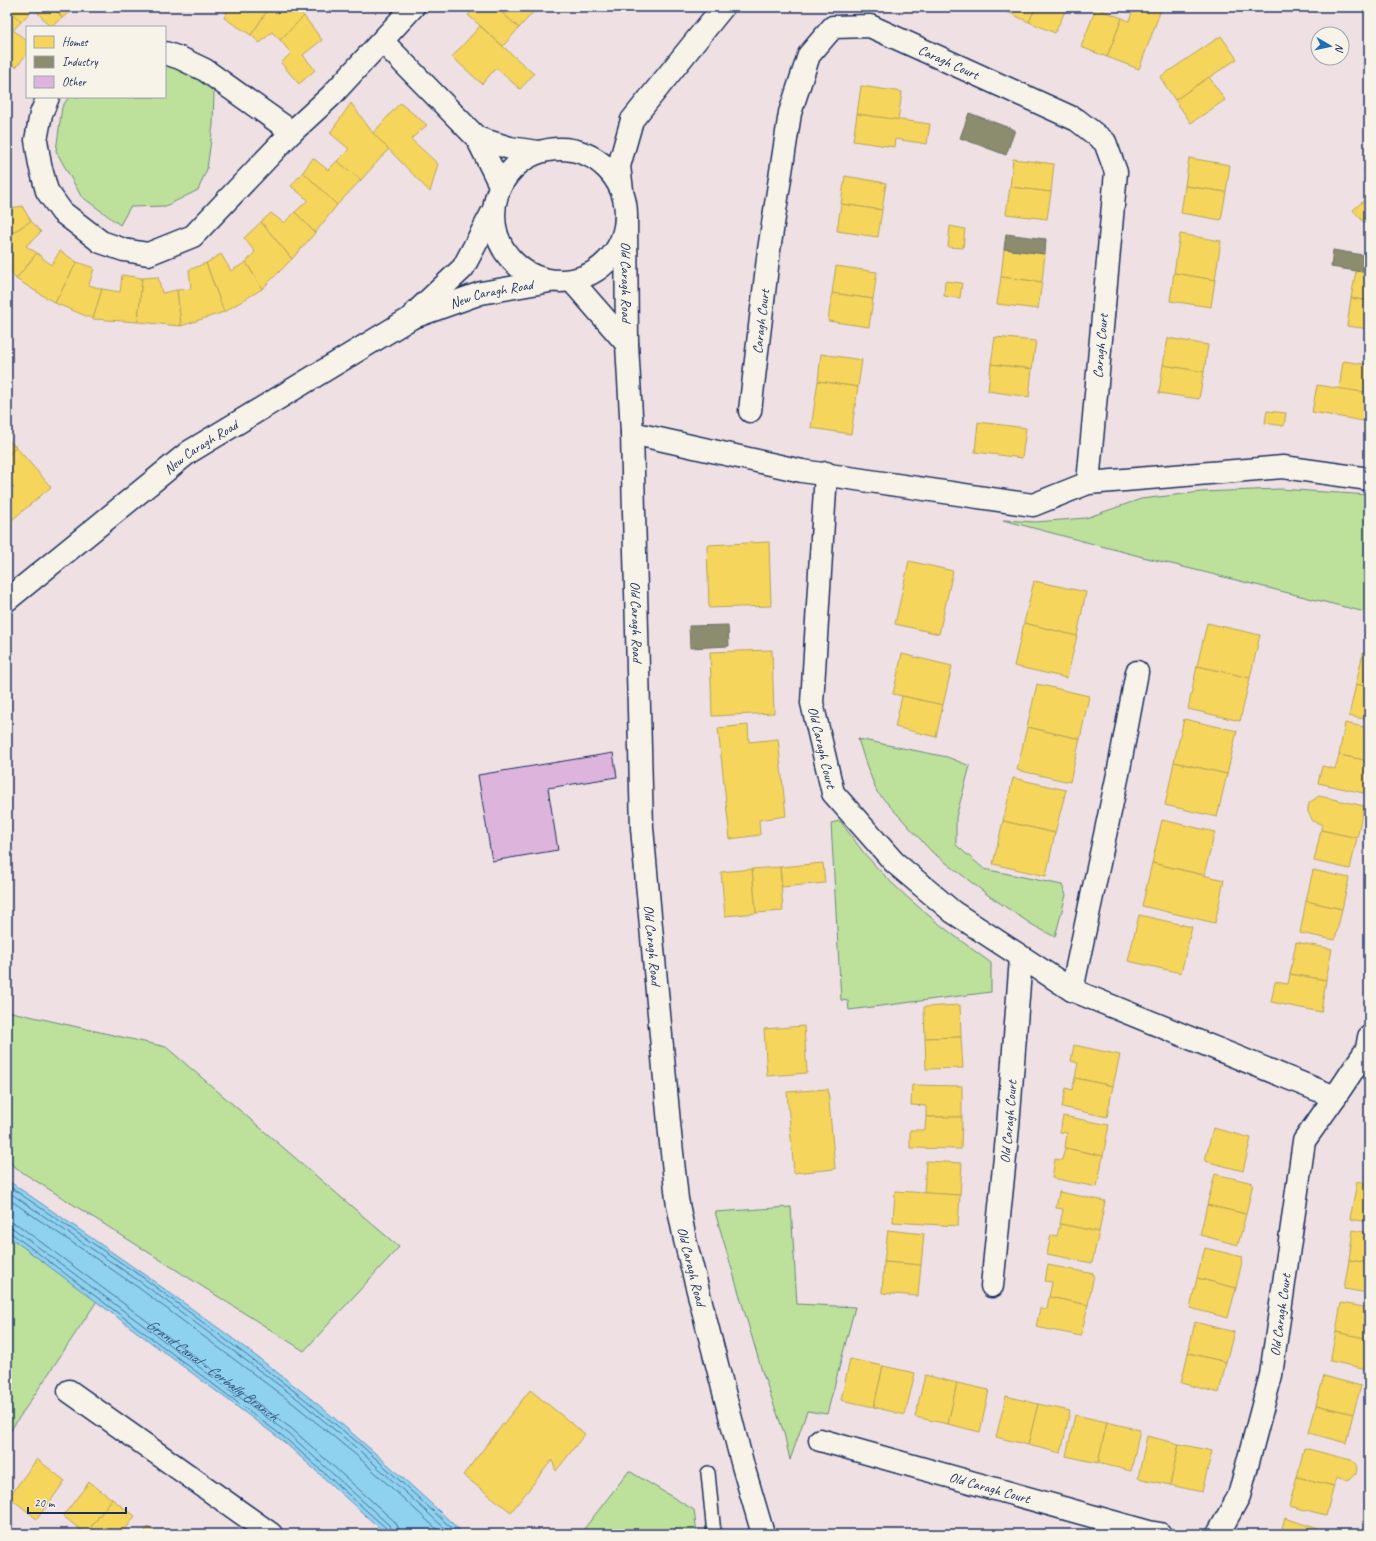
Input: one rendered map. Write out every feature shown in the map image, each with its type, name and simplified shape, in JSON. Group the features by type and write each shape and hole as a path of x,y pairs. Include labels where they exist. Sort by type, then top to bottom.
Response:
{"street":[{"path":"48,98 41,114 36,140 40,165 47,191 62,212 101,242 124,250 148,254 193,236 292,132 331,96 383,42 413,7"},
{"path":"538,152 523,160 510,171 500,185 495,198 493,211 495,230 502,249 514,264 531,275 550,281 572,280 593,273 610,259 621,240 626,219 620,166 626,138 632,120 723,7"},
{"name":"Caragh Court","path":"750,411 770,250 789,121 804,70 809,55 833,27 870,26 1077,120 1105,142 1116,172 1088,483"},
{"path":"383,42 477,138 500,185"},
{"path":"166,53 180,58 205,70 292,132"},
{"path":"477,138 510,148 538,152 563,148 598,153 626,138"},
{"path":"563,148 581,152 599,161 613,174 622,191"},
{"name":"New Caragh Road","path":"411,318 463,268 493,211"},
{"name":"Old Caragh Road","path":"626,219 627,344 632,433 642,828 676,1192 691,1263 743,1466 764,1534"},
{"name":"Old Caragh Road","path":"572,280 627,344"},
{"name":"New Caragh Road","path":"7,600 189,452 411,318 481,293 550,281"},
{"path":"632,433 802,471 826,473 1033,504 1088,483 1283,467 1369,479"},
{"name":"Old Caragh Court","path":"826,473 812,703 833,793 894,862 953,912 1072,990 1335,1097"},
{"path":"1072,990 1118,774 1137,672"},
{"name":"Old Caragh Court","path":"992,1286 1008,1127 1021,958"},
{"name":"Old Caragh Court","path":"1218,1534 1239,1496 1271,1375 1304,1141 1367,1049 1369,1037"},
{"path":"69,1391 271,1534"},
{"name":"Old Caragh Court","path":"820,1440 1160,1534"}],"lane":[{"path":"708,1473 714,1534"}],"green space":[{"path":"166,61 207,83 214,92 213,125 207,169 198,190 166,206 130,207 120,225 81,196 56,151 62,107 68,98 166,98"},
{"path":"1280,489 1369,495 1369,613 1139,556 1003,520 1036,522 1086,518 1141,499 1201,492"},
{"path":"858,739 947,757 970,766 956,817 956,845 984,869 1062,885 1066,895 1055,937 1031,924 988,895 932,852 877,792"},
{"path":"840,821 864,853 893,884 924,912 991,963 991,992 849,1010 848,1001 841,1000 831,823"},
{"path":"7,1011 166,1047 399,1247 304,1351 25,1174 7,1161"},
{"path":"791,1207 797,1304 855,1307 827,1414 807,1411 790,1460 784,1433 762,1371 715,1212"},
{"path":"7,1235 97,1301 7,1436"},
{"path":"629,1471 694,1510 697,1534 580,1534"}],"water":[{"name":"Grand Canal - Corbally Branch","path":"7,1180 158,1284 269,1366 346,1428 464,1534 386,1534 283,1441 7,1235"}],"building: Homes":[{"path":"7,7 21,22 13,30 26,40 26,55 16,67 7,61"},
{"path":"7,7 55,7 62,18 49,26 34,8 21,22"},
{"path":"55,7 77,7 78,9 62,18"},
{"path":"229,7 270,7 251,35 224,18"},
{"path":"270,7 295,7 304,16 280,40 272,32 260,43 251,35"},
{"path":"476,7 496,7 519,28 503,46 468,15"},
{"path":"496,7 534,7 536,9 519,28"},
{"path":"996,7 1036,7 1029,22"},
{"path":"1036,7 1067,7 1055,33 1029,22"},
{"path":"1134,7 1162,7 1139,69 1107,57 1122,18 1129,21"},
{"path":"1096,8 1122,18 1107,57 1081,47"},
{"path":"304,16 322,40 303,55 315,70 299,84 281,63 291,53 280,40"},
{"path":"480,26 534,74 520,89 496,68 482,84 452,57"},
{"path":"1221,36 1237,59 1175,100 1160,77"},
{"path":"1209,77 1225,100 1191,123 1175,100"},
{"path":"861,86 902,92 898,120 857,114"},
{"path":"351,103 373,133 389,149 361,180 337,161 349,149 330,133"},
{"path":"400,103 427,125 411,139 438,164 430,192 373,133"},
{"path":"857,114 930,124 927,144 895,139 894,147 853,141"},
{"path":"313,158 328,170 337,161 361,180 337,205 303,172"},
{"path":"1189,158 1230,165 1226,192 1185,186"},
{"path":"1013,159 1054,164 1051,192 1010,187"},
{"path":"1369,165 1369,177 1363,170"},
{"path":"303,172 337,205 315,233 295,212 308,200 291,186"},
{"path":"845,176 886,183 882,210 841,204"},
{"path":"1185,186 1226,192 1221,220 1181,213"},
{"path":"1010,187 1051,192 1047,219 1006,214"},
{"path":"1369,196 1369,228 1353,210"},
{"path":"841,204 882,210 878,237 837,231"},
{"path":"22,206 31,221 7,236 7,209"},
{"path":"295,212 315,233 292,259 261,222 271,213 284,223"},
{"path":"31,221 41,232 26,246 37,253 16,279 7,267 7,236"},
{"path":"261,222 292,259 262,289 246,262 255,252 244,238"},
{"path":"950,226 965,229 963,248 948,247"},
{"path":"1180,234 1221,241 1215,280 1174,273"},
{"path":"1004,249 1045,254 1042,282 1001,277"},
{"path":"60,251 77,262 55,303 16,279 37,253 51,265"},
{"path":"221,254 231,271 246,262 262,289 224,312 206,263"},
{"path":"77,262 94,268 89,285 102,289 93,319 55,303"},
{"path":"206,263 224,312 181,326 177,290 191,289 189,270"},
{"path":"836,266 877,272 873,299 832,293"},
{"path":"1356,271 1369,273 1369,301 1351,298"},
{"path":"1174,273 1215,280 1211,307 1170,301"},
{"path":"122,275 142,278 138,322 93,319 102,289 120,292"},
{"path":"158,277 162,293 177,290 181,326 138,322 142,278"},
{"path":"1001,277 1042,282 1038,309 997,304"},
{"path":"945,281 962,283 960,298 944,296"},
{"path":"832,293 873,299 869,327 828,321"},
{"path":"1351,298 1369,301 1369,329 1347,326"},
{"path":"995,337 1036,341 1032,369 991,364"},
{"path":"1168,338 1208,345 1204,372 1163,365"},
{"path":"821,354 862,360 858,387 818,381"},
{"path":"1343,361 1369,365 1369,393 1339,389"},
{"path":"991,364 1032,369 1029,397 988,391"},
{"path":"1163,365 1204,372 1199,399 1159,393"},
{"path":"818,381 858,387 851,434 811,428"},
{"path":"1317,385 1369,393 1369,422 1312,412"},
{"path":"1267,411 1286,413 1284,426 1265,423"},
{"path":"978,422 1026,428 1022,458 975,452"},
{"path":"7,439 16,447 7,457"},
{"path":"16,447 51,487 12,520 7,514 7,494 14,488 7,480 7,457"},
{"path":"769,542 771,606 709,608 707,545"},
{"path":"909,561 953,571 939,634 895,624"},
{"path":"1034,581 1086,592 1077,636 1024,623"},
{"path":"1024,623 1077,636 1067,678 1014,666"},
{"path":"1207,623 1260,635 1250,678 1197,666"},
{"path":"772,650 774,713 712,716 710,652"},
{"path":"1363,653 1369,654 1369,687 1356,684"},
{"path":"902,654 952,666 943,705 893,694"},
{"path":"1197,666 1250,678 1240,721 1188,709"},
{"path":"1037,684 1089,696 1080,739 1027,727"},
{"path":"1356,684 1369,687 1369,720 1349,716"},
{"path":"902,696 943,705 936,737 895,727"},
{"path":"1184,719 1237,731 1227,774 1174,762"},
{"path":"1345,723 1369,728 1369,761 1339,755"},
{"path":"748,725 749,742 778,739 786,816 759,820 760,835 730,839 718,728"},
{"path":"1027,727 1080,739 1070,782 1017,770"},
{"path":"1339,755 1369,761 1368,794 1318,783 1322,766 1335,769"},
{"path":"1174,762 1227,774 1217,817 1165,805"},
{"path":"1013,778 1066,790 1055,833 1003,821"},
{"path":"1319,796 1364,806 1357,838 1321,830 1322,824 1313,821 1308,812 1310,802"},
{"path":"1162,820 1215,832 1204,875 1152,863"},
{"path":"1003,821 1055,833 1046,876 993,864"},
{"path":"1321,830 1357,838 1350,869 1314,861"},
{"path":"823,863 825,883 782,887 780,867"},
{"path":"1152,863 1224,880 1215,923 1142,906"},
{"path":"780,867 783,911 756,913 752,869"},
{"path":"752,869 756,913 725,916 721,872"},
{"path":"1313,870 1349,878 1342,909 1306,901"},
{"path":"1306,901 1342,909 1335,940 1300,933"},
{"path":"1139,915 1192,927 1181,973 1128,961"},
{"path":"1296,942 1332,949 1326,980 1290,974"},
{"path":"1290,974 1326,980 1321,1012 1271,1002 1275,982 1288,984"},
{"path":"960,1005 961,1037 925,1038 924,1007"},
{"path":"804,1026 807,1073 767,1076 764,1029"},
{"path":"961,1037 963,1068 926,1069 925,1038"},
{"path":"1074,1045 1120,1055 1113,1086 1075,1078 1078,1063 1071,1061"},
{"path":"1075,1078 1113,1086 1107,1117 1062,1107 1066,1088 1072,1090"},
{"path":"912,1085 962,1086 962,1117 926,1117 926,1106 911,1105"},
{"path":"828,1089 835,1169 794,1173 787,1092"},
{"path":"1063,1116 1109,1125 1103,1156 1065,1148 1067,1133 1060,1132"},
{"path":"926,1117 962,1117 961,1149 910,1148 910,1130 925,1130"},
{"path":"1213,1128 1251,1138 1243,1171 1205,1161"},
{"path":"1065,1148 1103,1156 1097,1187 1052,1178 1055,1159 1062,1160"},
{"path":"926,1161 962,1163 960,1195 924,1193"},
{"path":"1215,1174 1253,1183 1246,1214 1207,1205"},
{"path":"1357,1182 1369,1184 1369,1222 1350,1219"},
{"path":"895,1191 960,1195 958,1226 893,1222"},
{"path":"1059,1192 1105,1201 1099,1232 1060,1224 1063,1209 1056,1208"},
{"path":"1207,1205 1246,1214 1238,1245 1200,1235"},
{"path":"1060,1224 1099,1232 1092,1263 1047,1254 1051,1235 1057,1236"},
{"path":"888,1230 924,1234 921,1265 884,1262"},
{"path":"1353,1230 1369,1233 1369,1263 1349,1260"},
{"path":"1205,1248 1243,1257 1236,1288 1197,1278"},
{"path":"1349,1260 1369,1263 1369,1293 1344,1289"},
{"path":"884,1262 921,1265 918,1296 882,1293"},
{"path":"1048,1265 1094,1274 1088,1305 1049,1297 1052,1282 1045,1281"},
{"path":"1197,1278 1236,1288 1228,1318 1190,1308"},
{"path":"1049,1297 1088,1305 1081,1336 1036,1327 1040,1308 1047,1309"},
{"path":"1341,1303 1369,1308 1369,1339 1336,1332"},
{"path":"1195,1322 1234,1332 1226,1362 1188,1353"},
{"path":"1336,1332 1369,1339 1369,1360 1367,1369 1330,1361"},
{"path":"1188,1353 1226,1362 1219,1393 1181,1383"},
{"path":"850,1359 883,1366 874,1407 841,1400"},
{"path":"883,1366 915,1373 905,1415 874,1407"},
{"path":"925,1375 957,1383 948,1424 915,1417"},
{"path":"1324,1376 1361,1386 1353,1414 1316,1405"},
{"path":"957,1383 989,1390 980,1432 948,1424"},
{"path":"530,1390 585,1434 556,1471 552,1460 511,1512 463,1475"},
{"path":"1006,1396 1038,1404 1028,1445 996,1437"},
{"path":"1038,1404 1070,1411 1061,1453 1028,1445"},
{"path":"1316,1405 1353,1414 1346,1443 1309,1433"},
{"path":"1075,1415 1107,1422 1098,1463 1066,1456"},
{"path":"1107,1422 1140,1430 1131,1471 1098,1463"},
{"path":"1147,1436 1179,1444 1170,1485 1138,1478"},
{"path":"1179,1444 1212,1451 1202,1492 1170,1485"},
{"path":"1304,1448 1351,1460 1355,1463 1357,1468 1356,1473 1350,1479 1346,1480 1336,1477 1334,1486 1297,1477"},
{"path":"37,1459 65,1481 37,1519 9,1497"},
{"path":"1297,1477 1334,1486 1326,1515 1289,1506"},
{"path":"89,1482 112,1499 86,1534 63,1516"},
{"path":"112,1499 135,1516 122,1534 86,1534"},
{"path":"1285,1518 1321,1530 1320,1534 1280,1534"},
{"path":"148,1527 158,1534 143,1534"}],"building: Industry":[{"path":"969,113 1015,130 1006,155 960,138"},
{"path":"1006,234 1046,239 1045,254 1004,249"},
{"path":"1333,250 1369,256 1369,273 1331,267"},
{"path":"728,625 729,646 690,648 689,626"}],"building: Other":[{"path":"613,753 617,777 548,788 558,850 492,861 478,775"}]}
